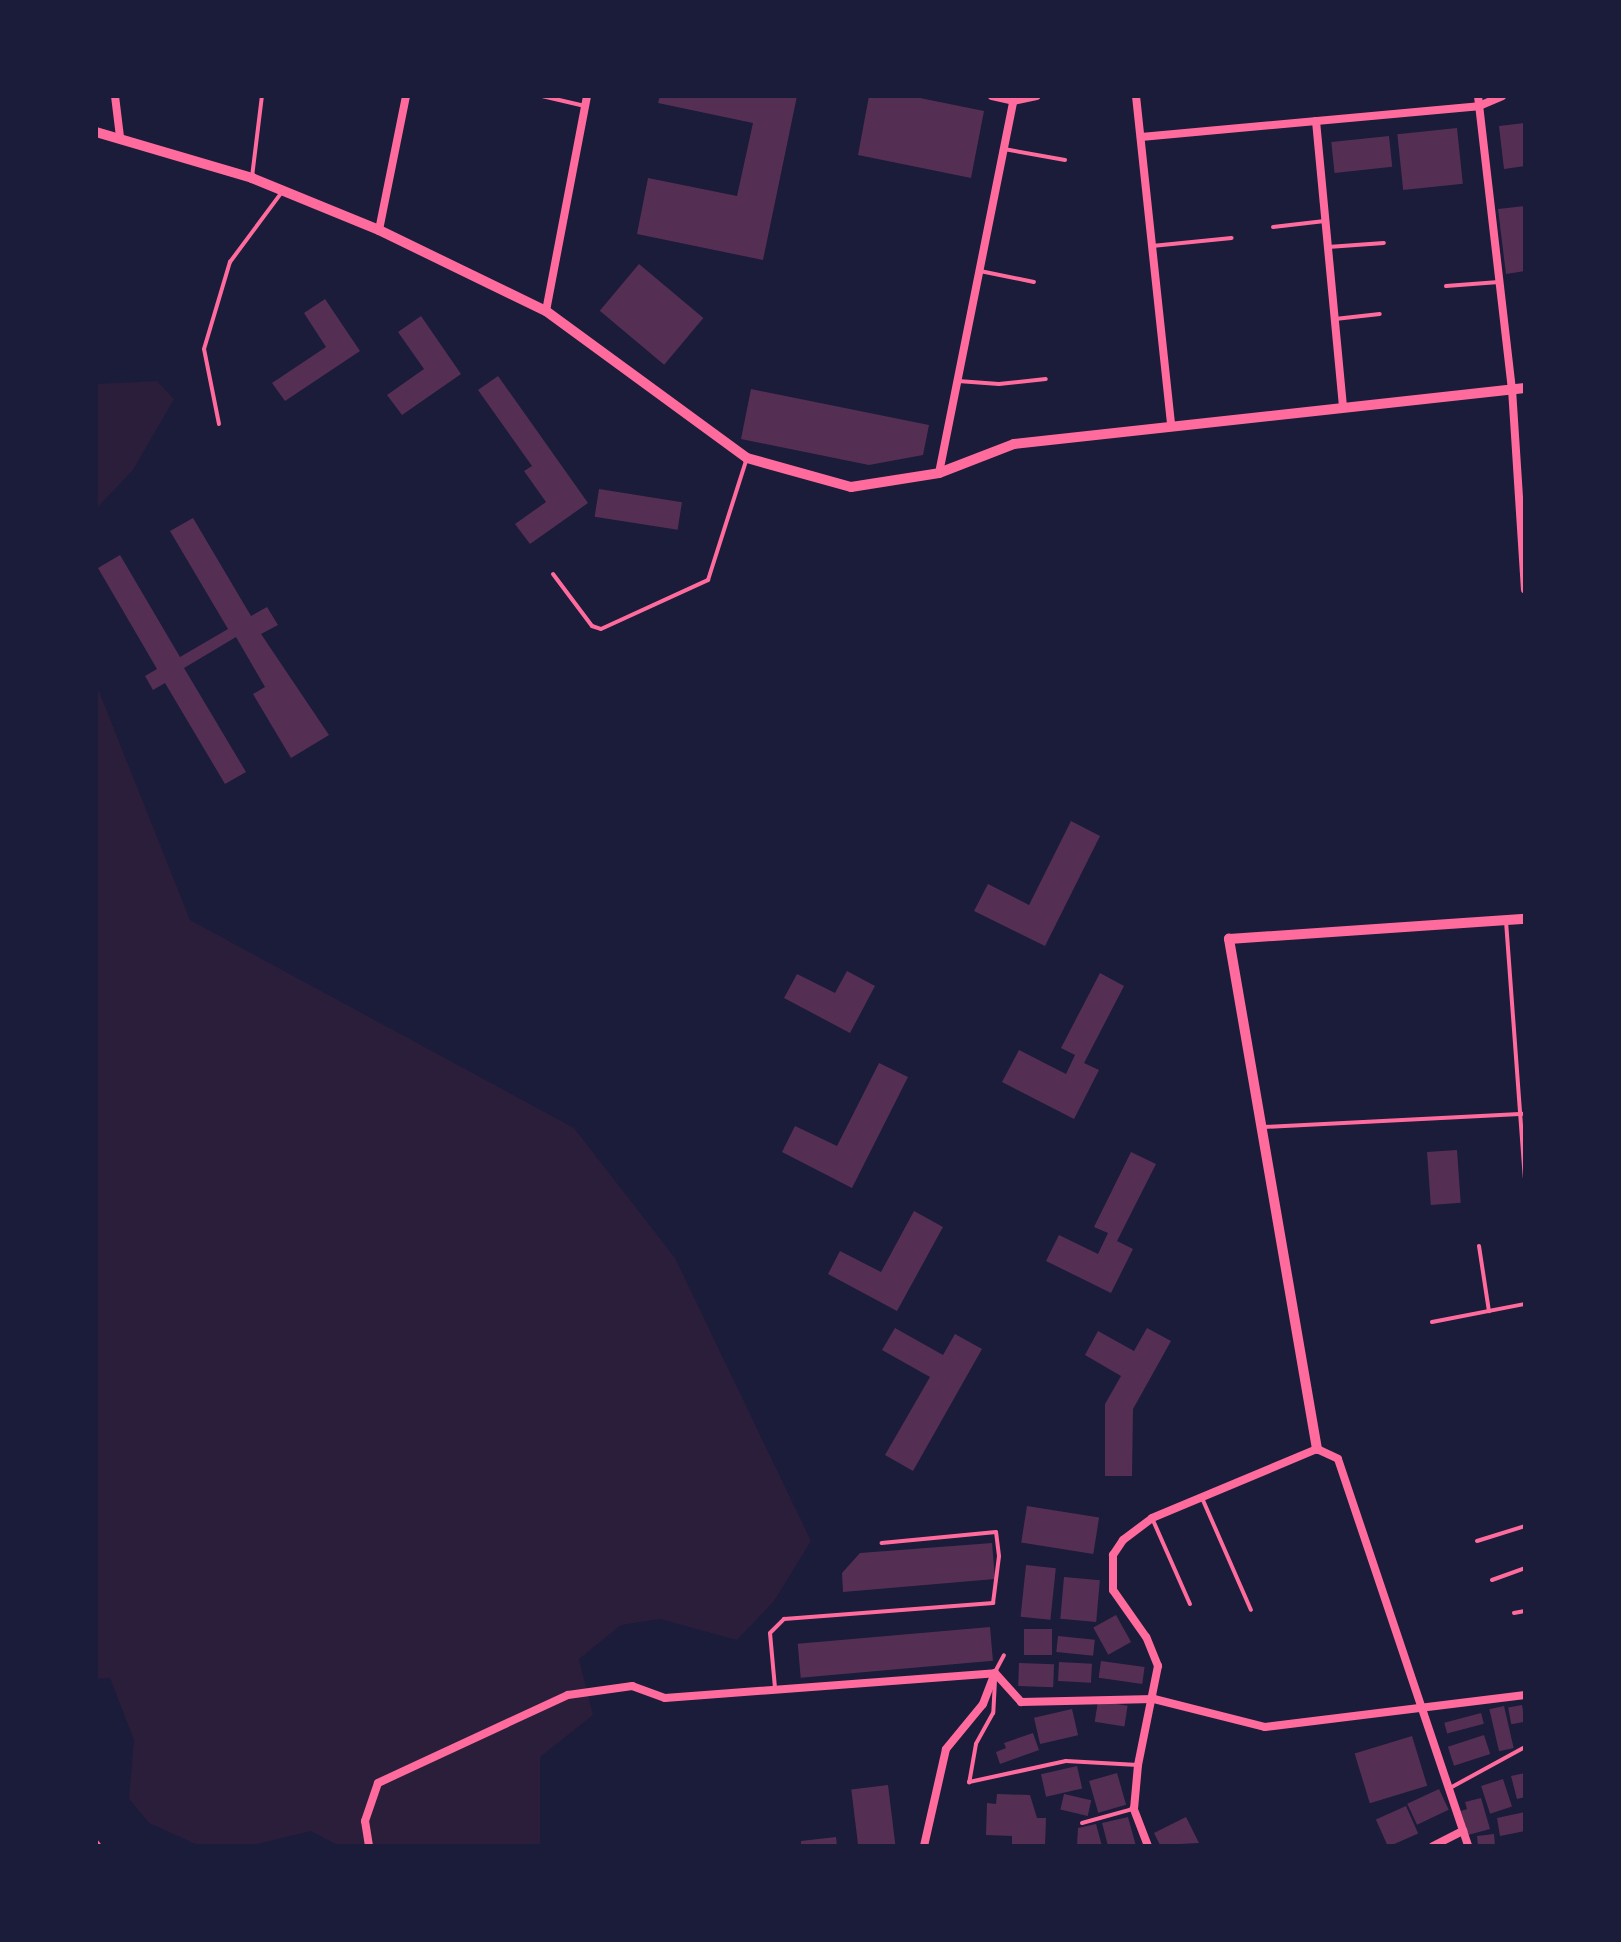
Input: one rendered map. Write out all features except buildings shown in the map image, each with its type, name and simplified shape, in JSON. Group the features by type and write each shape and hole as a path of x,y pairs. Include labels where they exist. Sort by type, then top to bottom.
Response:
{"street":[{"path":"115,96 120,137"},
{"path":"379,230 406,96"},
{"path":"546,311 587,96"},
{"path":"992,96 1013,99 1036,96"},
{"path":"1136,96 1171,426"},
{"path":"1141,137 1316,121 1502,96"},
{"path":"939,473 1013,99"},
{"path":"1478,101 1512,389 1525,590"},
{"path":"1316,121 1343,407"},
{"path":"96,132 252,178 379,230 546,311 747,458 851,487 939,473 1014,444 1525,388"},
{"path":"1317,1449 1229,939 1525,919"},
{"path":"1148,1846 1134,1809 1138,1765 1154,1699 1158,1666 1146,1637 1113,1590 1113,1555 1123,1540 1152,1518 1317,1449 1338,1459 1425,1707 1468,1846"},
{"path":"995,1673 1021,1702 1154,1699 1265,1727 1525,1695"},
{"path":"369,1846 365,1821 378,1783 568,1695 632,1686 665,1698 995,1673"},
{"path":"924,1846 946,1749 983,1704 995,1673"},
{"path":"1433,1846 1463,1831"}],"lane":[{"path":"252,178 262,96"},
{"path":"542,96 585,106"},
{"path":"1004,149 1065,160"},
{"path":"219,424 204,349 230,262 284,190"},
{"path":"1273,227 1325,221"},
{"path":"1152,246 1232,238"},
{"path":"1328,247 1384,243"},
{"path":"978,271 1034,282"},
{"path":"1446,286 1499,282"},
{"path":"1335,319 1380,314"},
{"path":"955,381 999,384 1046,379"},
{"path":"553,574 592,626 601,629 708,580 747,458"},
{"path":"1506,921 1524,1114 1525,1177"},
{"path":"1262,1127 1524,1114"},
{"path":"1479,1246 1489,1311"},
{"path":"1432,1322 1525,1304"},
{"path":"1202,1498 1251,1610"},
{"path":"1152,1518 1190,1604"},
{"path":"1477,1541 1525,1526"},
{"path":"776,1691 770,1633 784,1619 993,1603 999,1556 996,1532 882,1543"},
{"path":"1492,1580 1525,1568"},
{"path":"1514,1613 1525,1611"},
{"path":"1004,1655 995,1673 993,1713 976,1744 969,1782 1066,1761 1138,1765"},
{"path":"1450,1788 1525,1747"},
{"path":"1082,1823 1134,1809"},
{"path":"96,1841 100,1846"}],"shaded area":[{"path":"157,381 174,399 133,470 96,509 96,384"},
{"path":"96,684 190,920 574,1128 675,1258 811,1541 774,1601 737,1640 660,1619 621,1625 579,1659 593,1715 540,1757 540,1846 339,1846 311,1831 249,1846 200,1846 149,1823 129,1799 134,1740 110,1678 96,1679"}]}
